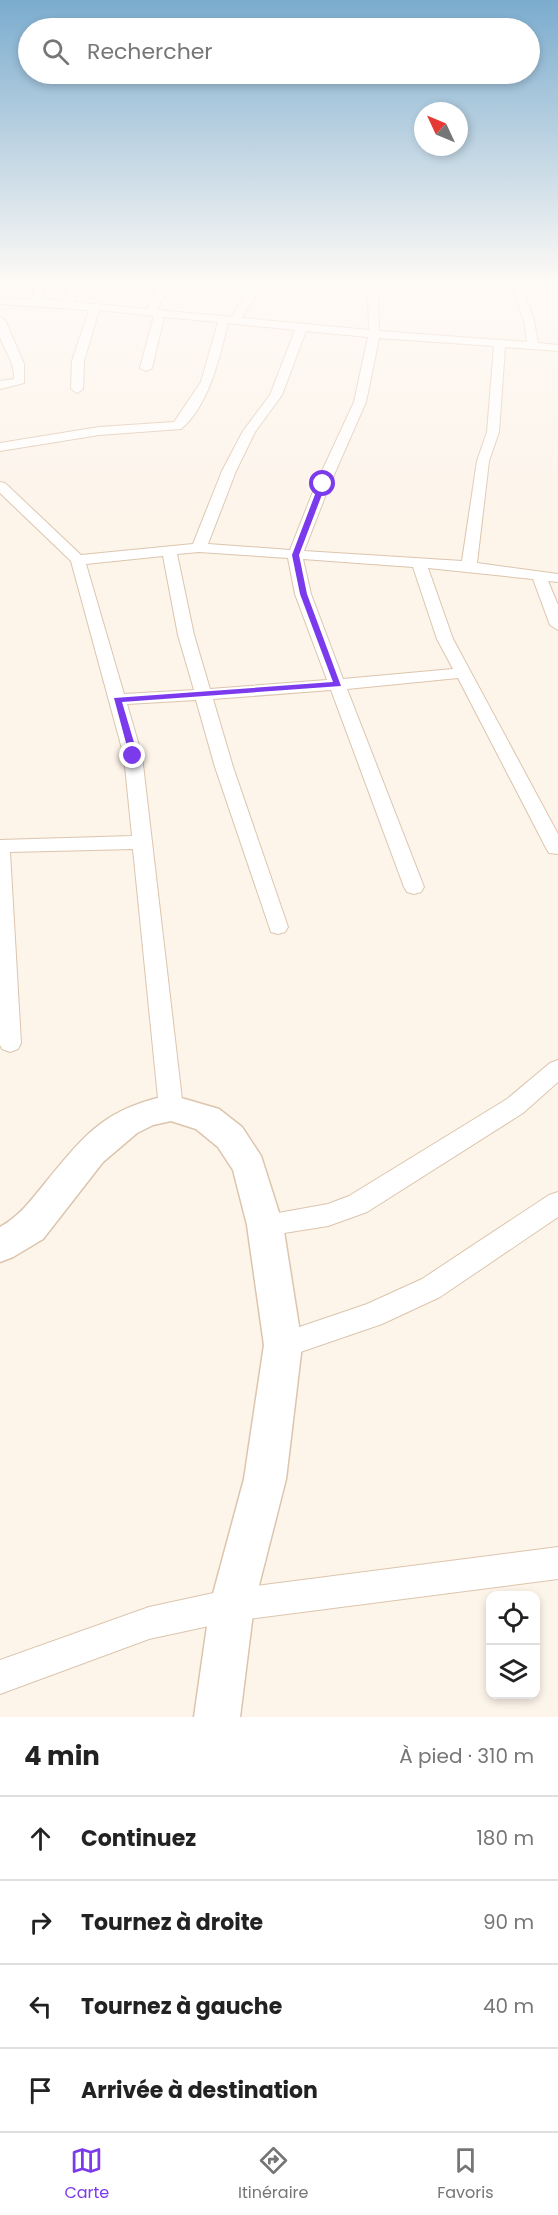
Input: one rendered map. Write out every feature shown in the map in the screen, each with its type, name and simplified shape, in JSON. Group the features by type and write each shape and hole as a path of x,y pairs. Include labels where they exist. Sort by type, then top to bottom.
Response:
{"street":[{"path":"0,385 20,381 22,369 19,362"},
{"path":"77,389 78,362"},
{"path":"146,368 147,362"},
{"path":"0,447 99,431 177,426 207,382 214,362"},
{"path":"199,548 229,471 249,431 276,395 288,362"},
{"path":"368,362 360,402 323,484 295,555 303,594 414,887"},
{"path":"469,566 483,461 493,432 499,362"},
{"path":"0,486 78,560 133,756 171,1108"},
{"path":"78,560 199,548 469,566 558,578"},
{"path":"169,550 186,635 224,767 278,927"},
{"path":"419,564 445,639 556,848"},
{"path":"539,576 558,625"},
{"path":"117,700 463,673"},
{"path":"10,1043 0,847 142,842"},
{"path":"265,1225 328,1215 358,1204 515,1106 558,1069"},
{"path":"0,1246 30,1228 92,1152 125,1123 147,1113 171,1108 207,1119 230,1137 249,1166 265,1225 283,1345 265,1479 232,1605 217,1717"},
{"path":"283,1345 372,1315 431,1288 558,1203"},
{"path":"0,1677 149,1623 232,1605 558,1563"}],"route":[{"path":"133,756 117,700 338,684 303,594 295,555 323,484"}]}
